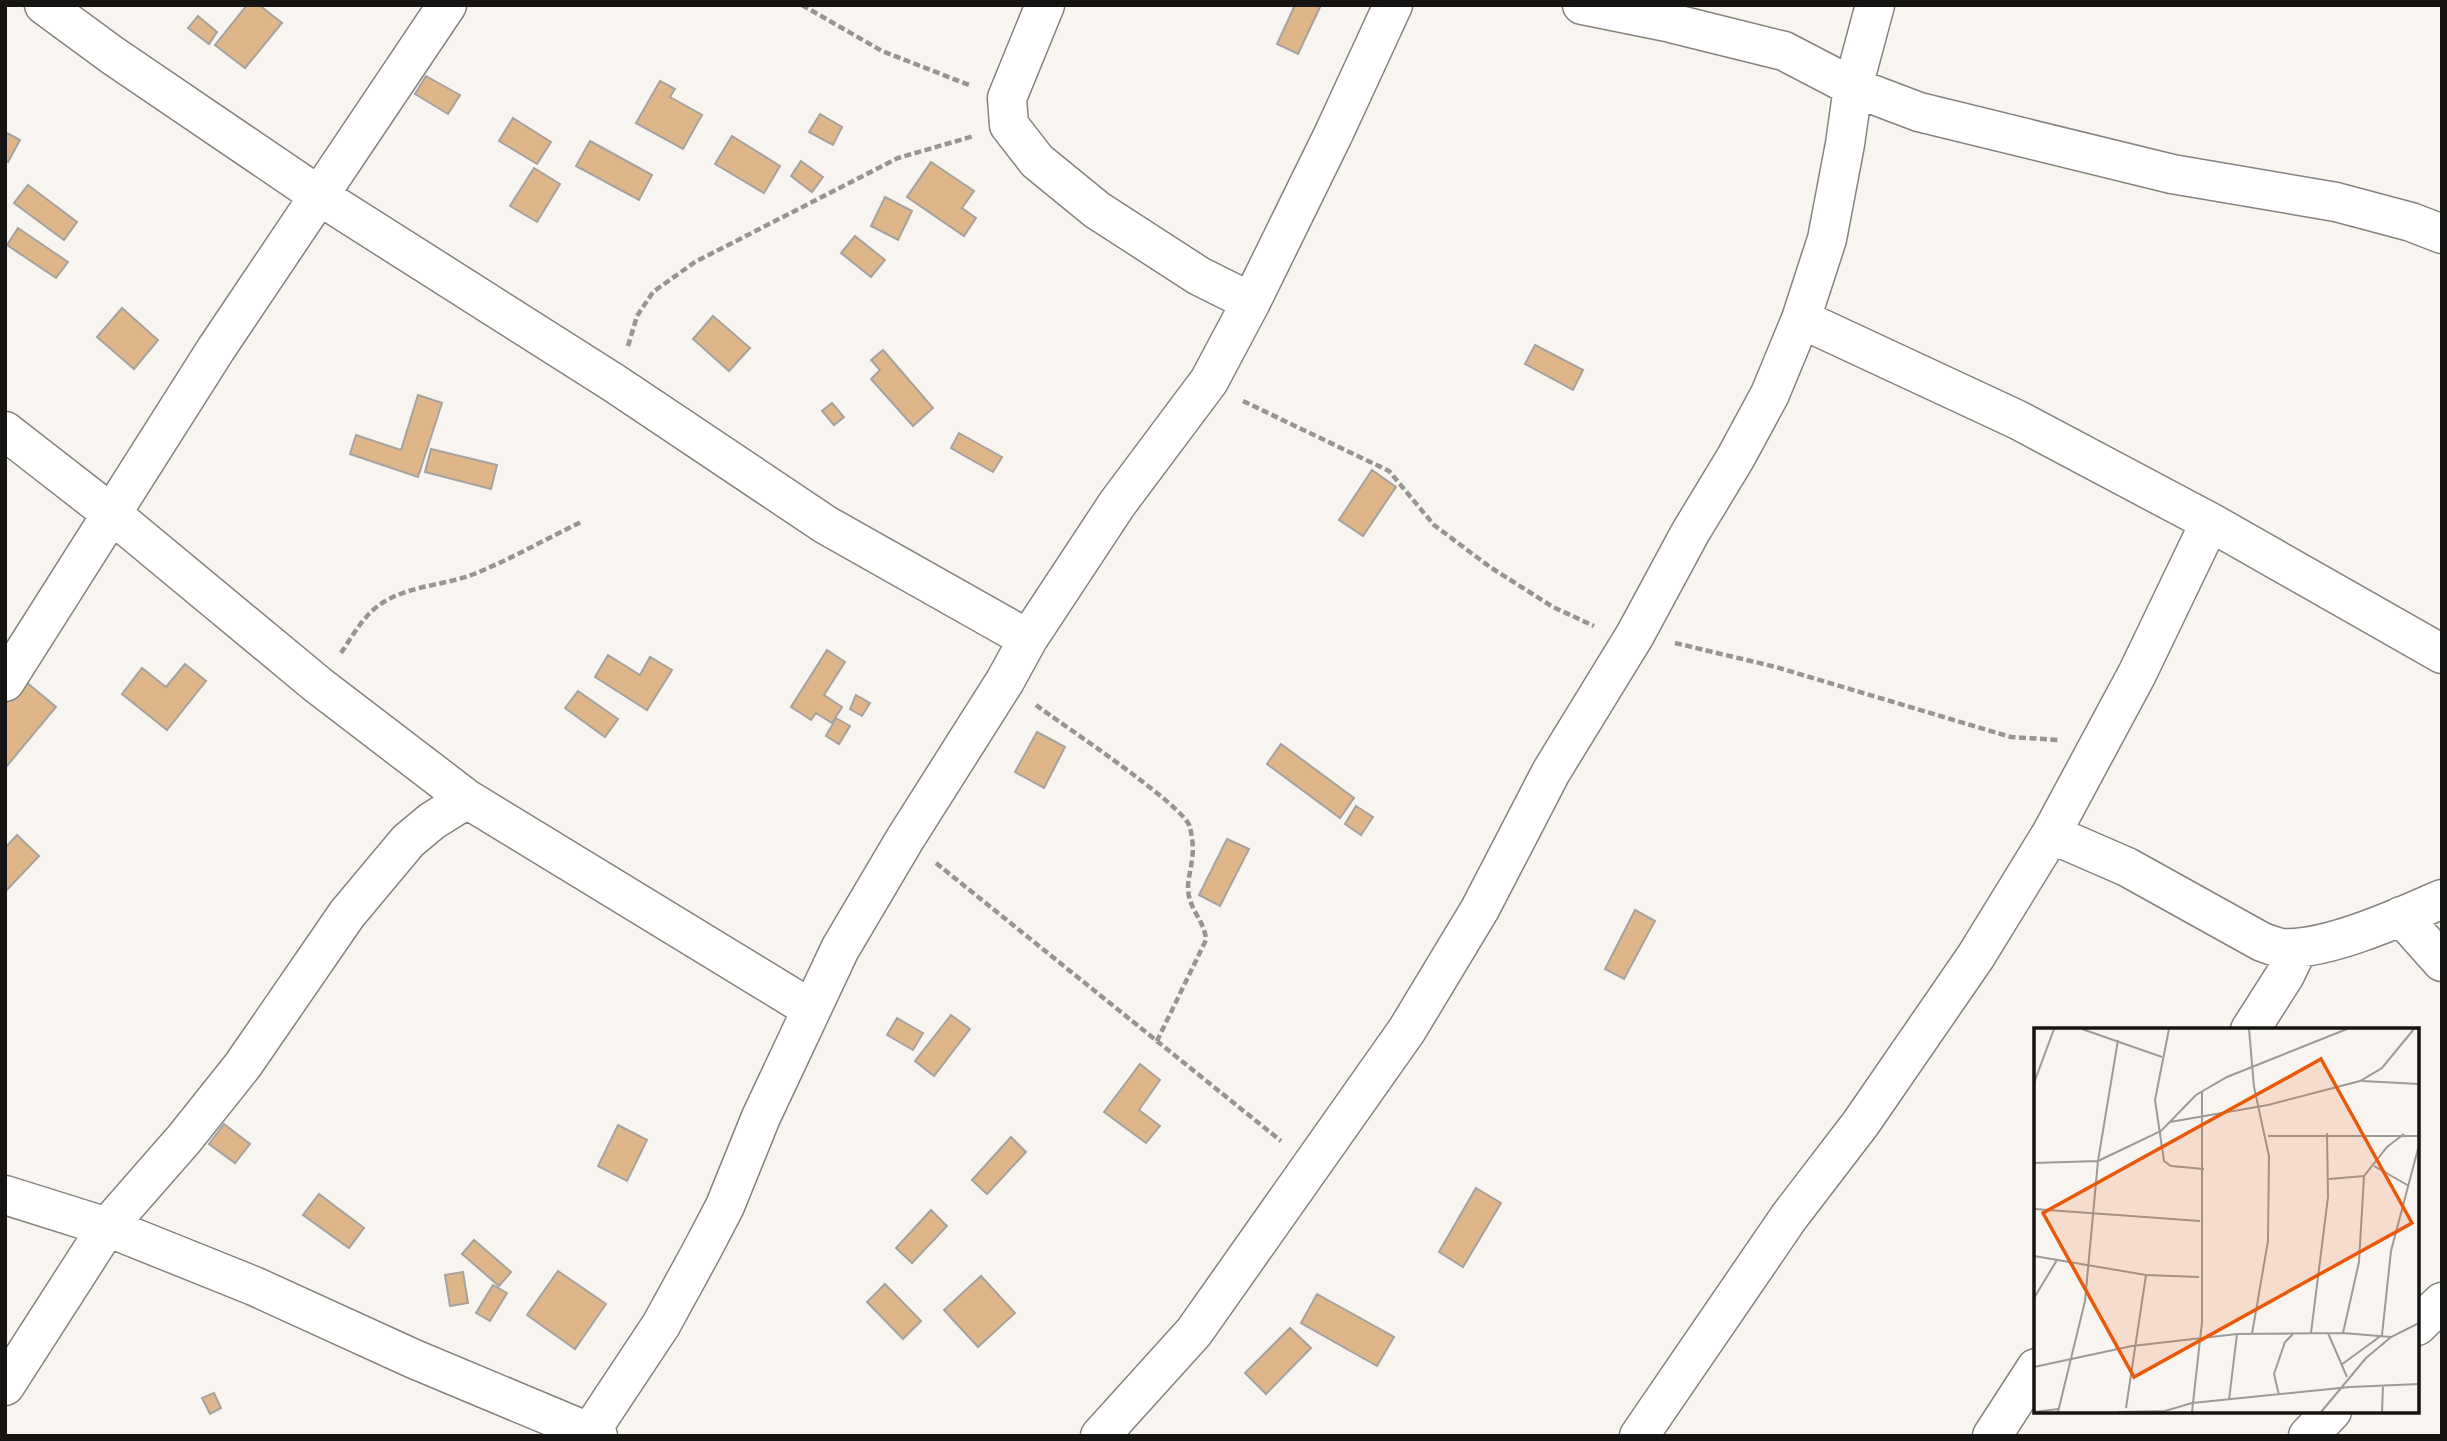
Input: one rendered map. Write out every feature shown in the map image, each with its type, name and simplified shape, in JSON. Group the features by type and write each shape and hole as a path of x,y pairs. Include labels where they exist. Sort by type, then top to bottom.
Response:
{"street":[{"path":"44,5 112,55 318,195 614,383 826,525 1028,639"},
{"path":"5,682 216,349 447,5"},
{"path":"1045,5 1008,112 1037,161 1097,210 1199,276 1251,302"},
{"path":"5,1195 107,1227 254,1286 591,1435 661,1325 725,1206 761,1117 840,949 905,839 1005,681 1028,639 1117,504 1209,381 1333,135 1393,5"},
{"path":"1582,5 1671,23 1784,51 1853,87 1919,112 2172,174 2336,201 2411,222 2442,234"},
{"path":"1100,1436 1194,1332 1407,1030 1480,909 1550,772 1635,635 1770,394 1801,319 1827,239 1853,87 1875,5"},
{"path":"1801,319 2018,421 2210,522 2442,654"},
{"path":"5,431 113,515 318,685 467,799 811,1009"},
{"path":"1639,1436 1789,1217 1861,1123 1976,956 2051,834 2137,674 2210,522"},
{"path":"5,1386 107,1227 184,1139 234,1075 347,914 408,841 432,821 467,799"},
{"path":"2051,834 2127,867 2262,942 2279,948 2298,948 2358,933 2442,899"},
{"path":"2401,916 2442,962"},
{"path":"2251,1028 2285,975 2298,948"},
{"path":"2419,1324 2442,1302"},
{"path":"1992,1436 2034,1371"},
{"path":"2308,1436 2330,1413"}],"path":[{"path":"802,5 882,51 1008,112"},
{"path":"614,383 637,316 653,292 695,262 898,158 1008,112"},
{"path":"1209,381 1227,394 1389,471 1434,525 1490,567 1553,607 1595,626 1776,667 2011,737 2046,740 2102,738"},
{"path":"318,685 363,621 391,597 477,573 581,522"},
{"path":"1005,681 1138,778 1189,824 1193,858 1189,875 1189,897 1206,929 1206,940 1156,1043"},
{"path":"905,839 1312,1166"}],"building":[{"path":"247,5 259,5 282,23 245,68 215,45"},
{"path":"1295,5 1321,5 1298,54 1277,44"},
{"path":"198,16 217,32 209,44 188,28"},
{"path":"426,76 460,95 448,114 415,94"},
{"path":"660,81 675,89 670,97 702,115 683,149 636,123"},
{"path":"820,114 842,127 833,145 809,132"},
{"path":"513,118 551,142 537,164 499,141"},
{"path":"5,132 20,140 8,162 5,161"},
{"path":"732,136 780,166 764,193 715,164"},
{"path":"590,141 652,175 639,200 576,166"},
{"path":"801,161 823,177 812,192 791,176"},
{"path":"931,162 974,191 962,208 976,218 964,236 907,197"},
{"path":"534,168 560,184 537,222 510,206"},
{"path":"28,185 77,222 64,240 14,203"},
{"path":"885,197 912,211 898,240 871,226"},
{"path":"18,228 68,262 56,278 7,245"},
{"path":"855,236 885,260 871,277 841,253"},
{"path":"122,308 158,340 134,369 97,337"},
{"path":"713,316 750,348 729,371 693,339"},
{"path":"1535,345 1583,370 1573,390 1525,364"},
{"path":"883,350 933,408 913,426 871,379 880,370 871,360"},
{"path":"418,395 442,403 418,477 350,454 356,435 401,450"},
{"path":"832,403 844,417 834,425 822,411"},
{"path":"959,433 1002,457 993,472 951,448"},
{"path":"431,449 497,465 491,489 425,472"},
{"path":"1372,470 1396,487 1363,536 1339,520"},
{"path":"827,650 845,662 824,695 842,707 832,723 816,713 811,720 791,707"},
{"path":"608,655 640,675 650,657 672,670 647,710 595,677"},
{"path":"185,664 206,681 167,730 122,694 142,668 166,687"},
{"path":"25,681 56,707 6,767 5,704"},
{"path":"578,691 618,719 605,737 565,708"},
{"path":"856,695 870,703 862,716 850,709"},
{"path":"836,718 850,726 839,744 826,736"},
{"path":"1037,732 1065,747 1044,788 1015,772"},
{"path":"1281,744 1354,798 1340,818 1267,764"},
{"path":"1356,806 1373,817 1361,835 1345,824"},
{"path":"17,835 39,856 5,892 5,848"},
{"path":"1227,839 1249,849 1220,906 1199,895"},
{"path":"1635,910 1655,921 1624,979 1605,969"},
{"path":"951,1015 970,1029 934,1076 915,1061"},
{"path":"897,1018 923,1033 913,1050 887,1035"},
{"path":"1140,1064 1160,1080 1139,1110 1160,1126 1146,1143 1104,1112"},
{"path":"224,1124 250,1144 235,1163 209,1144"},
{"path":"618,1125 647,1140 627,1181 598,1166"},
{"path":"1011,1137 1026,1152 987,1194 972,1180"},
{"path":"1476,1188 1501,1203 1463,1267 1439,1252"},
{"path":"319,1194 364,1228 349,1248 303,1215"},
{"path":"931,1210 947,1226 912,1263 896,1248"},
{"path":"474,1240 511,1272 499,1286 462,1254"},
{"path":"558,1271 606,1304 575,1349 527,1315"},
{"path":"463,1272 468,1303 450,1306 445,1275"},
{"path":"981,1276 1015,1313 978,1347 944,1310"},
{"path":"885,1284 921,1321 903,1339 867,1302"},
{"path":"493,1285 507,1293 490,1321 476,1313"},
{"path":"1317,1294 1394,1337 1377,1366 1301,1323"},
{"path":"1290,1328 1311,1348 1266,1394 1245,1373"},
{"path":"214,1393 221,1408 210,1414 202,1398"}]}
